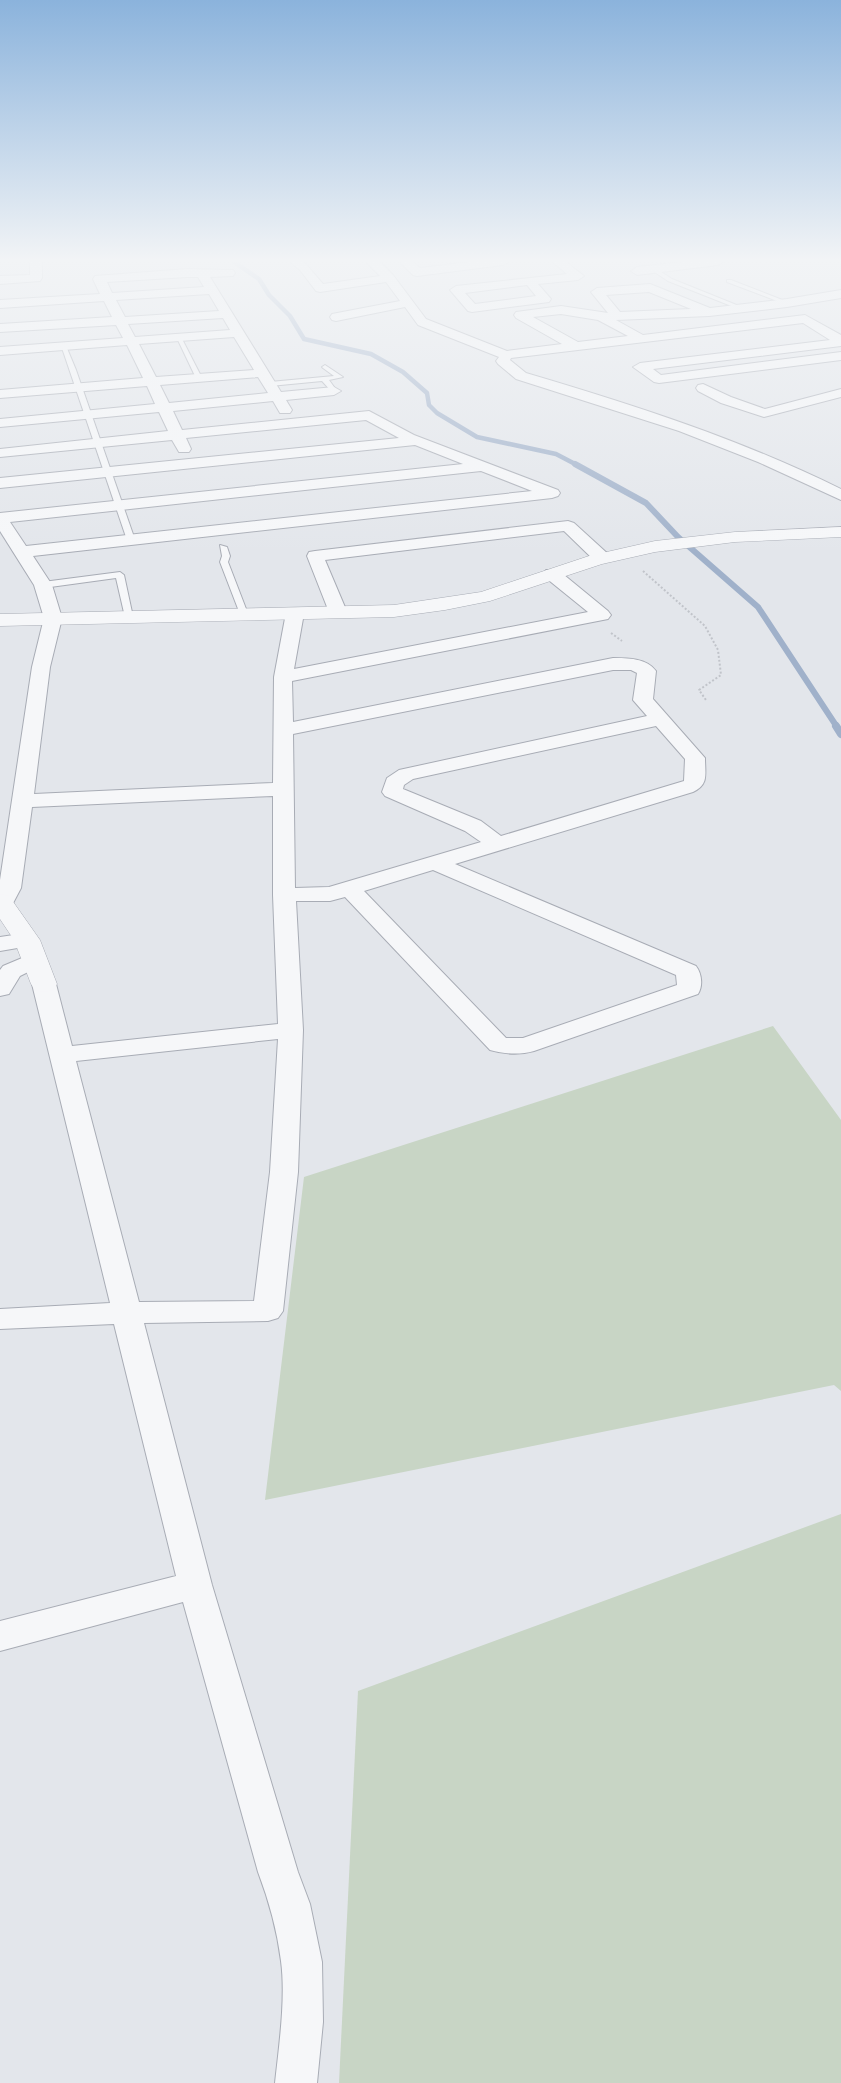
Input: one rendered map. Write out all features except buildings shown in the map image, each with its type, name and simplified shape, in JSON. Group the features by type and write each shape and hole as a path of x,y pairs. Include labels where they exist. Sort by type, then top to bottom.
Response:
{"street":[{"path":"140,359 222,530"},
{"path":"254,359 348,517"},
{"path":"504,359 503,361 521,376 626,406 715,438 841,495"},
{"path":"695,359 640,366 659,379 816,359"},
{"path":"0,393 199,378 266,378"},
{"path":"723,386 704,388 726,400 764,413 841,393"},
{"path":"0,424 334,391"},
{"path":"0,453 369,415 380,423 416,441 552,493 21,552"},
{"path":"0,483 416,441"},
{"path":"296,2083 302,2022 302,1962 290,1904 278,1872 195,1585 63,1055 35,961 1,901 10,888 42,667 53,618 43,586 0,518 483,467"},
{"path":"338,612 315,556 568,526 602,558"},
{"path":"0,620 394,611 446,604 495,594 602,558 661,545 707,540 841,532"},
{"path":"283,677 602,615 552,574"},
{"path":"0,1319 126,1313 268,1311 284,1172 292,1030 284,895 283,677 295,613"},
{"path":"284,730 613,664 629,664 641,666 647,671 643,700 695,758 694,784 330,894 284,895"},
{"path":"497,844 474,826 392,792 394,782 406,774 660,719"},
{"path":"22,801 284,789"},
{"path":"349,888 500,1044 525,1046 689,989 688,971 434,863"},
{"path":"0,944 35,961"},
{"path":"0,989 11,971 35,961"},
{"path":"63,1055 292,1030"},
{"path":"0,1636 195,1585"}],"lane":[{"path":"68,359 131,540"},
{"path":"189,359 199,378"},
{"path":"266,378 324,379 340,377 326,367"},
{"path":"324,379 334,391"},
{"path":"223,548 226,556 224,562 244,614"},
{"path":"43,586 120,575 129,618"}],"path":[{"path":"622,553 705,626 718,650 722,675 700,690 706,700"},
{"path":"590,618 637,653 629,664"}],"green space":[{"path":"773,1026 841,1120 841,1391 834,1385 265,1500 304,1177"},
{"path":"841,1514 841,2083 339,2083 358,1691"}],"waterway":[{"path":"380,359 403,372 427,393 429,405 437,413 477,437 556,454 577,465"},
{"path":"575,464 646,503 678,537 758,607 837,727"},
{"path":"836,726 841,734"}]}
